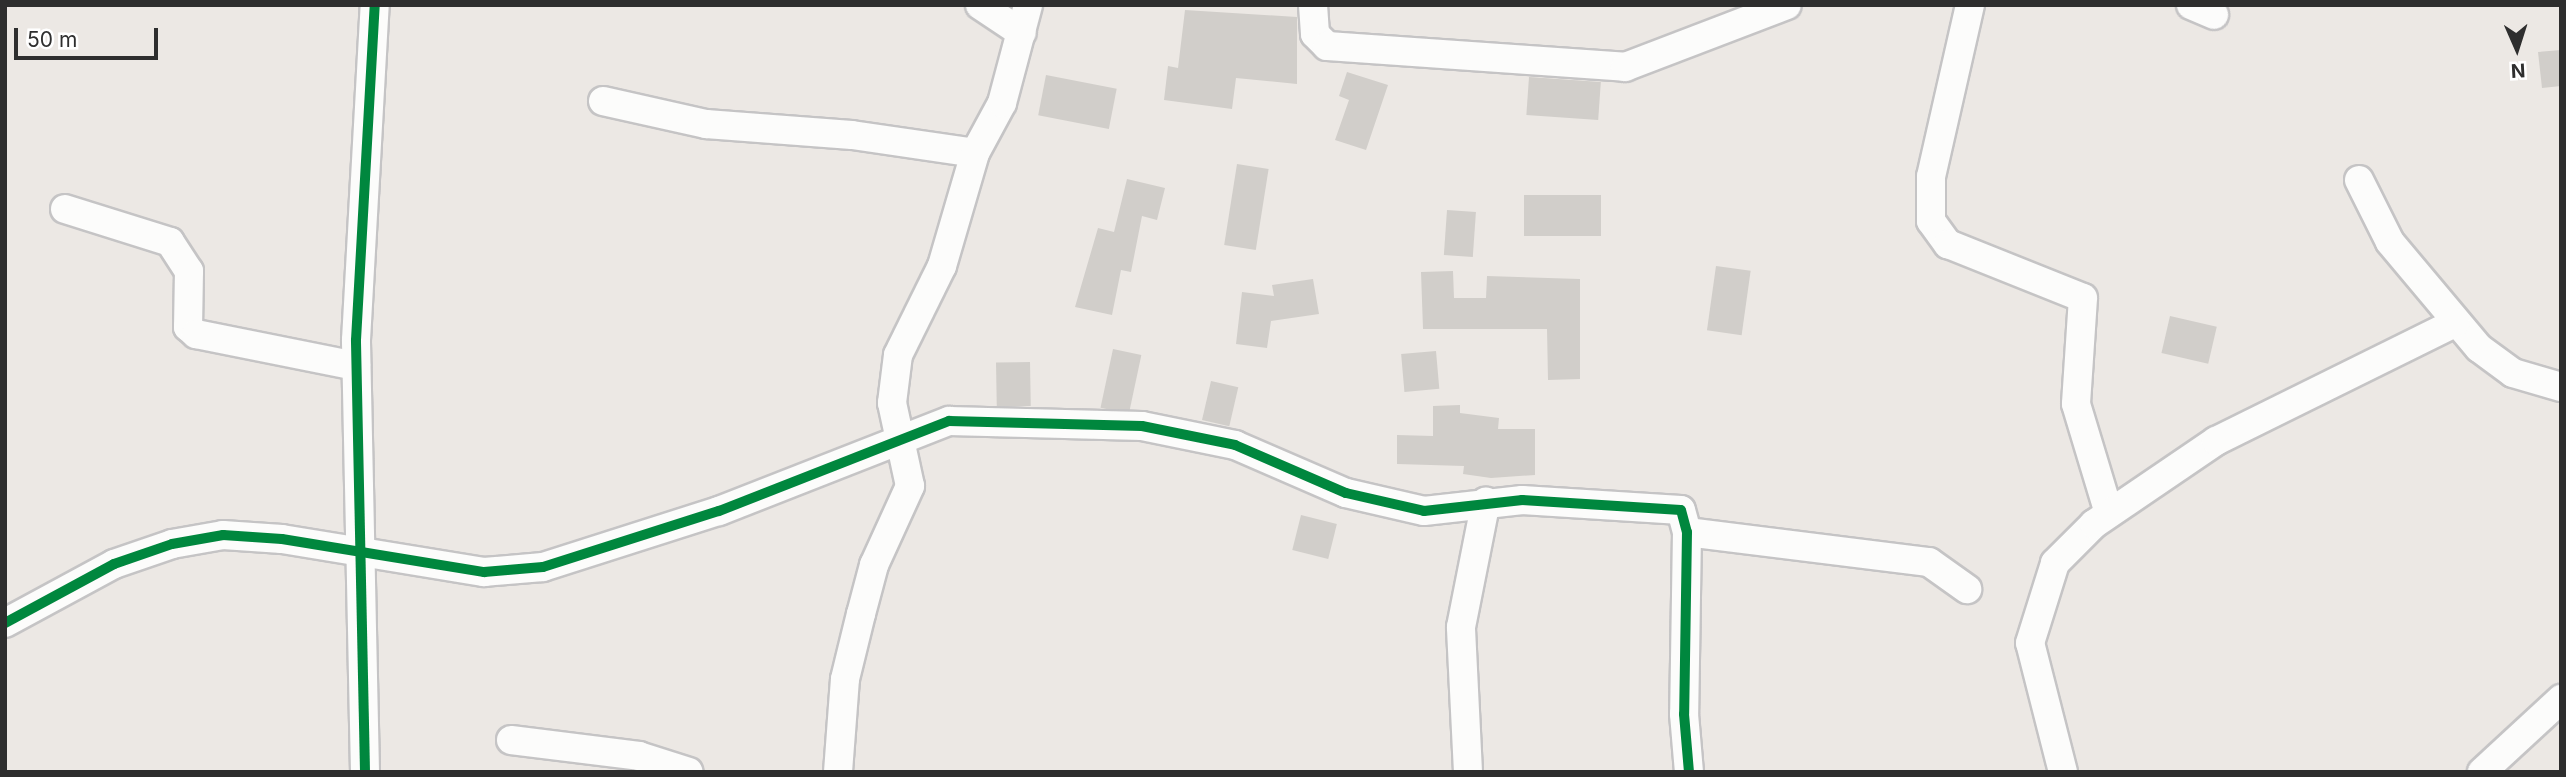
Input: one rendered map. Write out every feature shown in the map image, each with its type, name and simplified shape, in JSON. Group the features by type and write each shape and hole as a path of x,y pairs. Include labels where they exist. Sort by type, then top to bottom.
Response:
{"street":[{"path":"365,772 365,551 356,366 375,5"},
{"path":"980,5 1022,33"},
{"path":"838,772 845,679 861,614 874,565 910,486 903,438 892,403 898,355 942,267 975,153 1002,103 1028,5"},
{"path":"1313,5 1315,34 1327,46 1625,67 1787,5"},
{"path":"1970,5 1931,177 1931,221 1948,244 2083,299 2076,404 2109,513"},
{"path":"603,101 706,124 852,135 975,153"},
{"path":"2358,180 2390,242 2455,323 2513,373 2561,387"},
{"path":"65,209 170,242 189,271 188,327 196,334 356,366"},
{"path":"2063,772 2030,643 2055,563 2109,513 2216,441 2455,323"},
{"path":"5,623 114,564 172,544 223,536 365,551 484,572 544,567 719,511 903,438 961,421 1142,426 1247,448 1346,493 1424,511 1486,501 1663,507 1681,510 1687,532 1684,714 1689,772"},
{"path":"1468,772 1461,627 1486,501"},
{"path":"1687,532 1873,559 1919,560 1968,589"},
{"path":"2482,772 2561,699"},
{"path":"512,740 649,758 689,772"}],"building":[{"path":"1185,10 1297,17 1297,84 1236,78 1232,109 1164,100 1168,66 1178,68"},
{"path":"2561,50 2561,86 2542,88 2538,52"},
{"path":"1347,72 1388,85 1366,150 1335,140 1349,100 1339,96"},
{"path":"1046,75 1117,89 1109,129 1038,115"},
{"path":"1529,77 1601,82 1598,120 1526,115"},
{"path":"1237,164 1269,169 1256,250 1224,245"},
{"path":"1127,179 1165,188 1157,220 1142,216 1131,272 1121,270 1112,315 1075,307 1098,228 1114,232"},
{"path":"1524,195 1601,195 1601,236 1524,236"},
{"path":"1447,210 1476,212 1473,257 1444,255"},
{"path":"1716,266 1751,271 1742,335 1707,330"},
{"path":"1453,271 1454,298 1486,298 1487,276 1580,279 1580,379 1548,380 1547,329 1423,329 1421,272"},
{"path":"1313,279 1319,314 1271,321 1267,348 1236,344 1242,292 1274,296 1272,285"},
{"path":"2170,316 2217,327 2208,364 2161,353"},
{"path":"1113,349 1141,355 1129,414 1101,408"},
{"path":"1436,351 1439,389 1404,392 1401,354"},
{"path":"1030,362 1031,406 997,407 996,363"},
{"path":"1211,381 1238,387 1229,426 1202,420"},
{"path":"1460,405 1460,413 1499,418 1498,429 1535,429 1535,475 1491,478 1463,474 1464,466 1397,464 1397,435 1433,436 1433,406"},
{"path":"1301,515 1337,524 1328,559 1292,550"}],"cycle path":[{"path":"365,772 356,340 375,5"},
{"path":"5,623 114,564 172,544 223,535 282,539 484,572 543,567 719,511 949,421 1142,426 1235,445 1346,493 1424,511 1522,500 1681,510 1687,532 1684,714 1689,772"}]}
